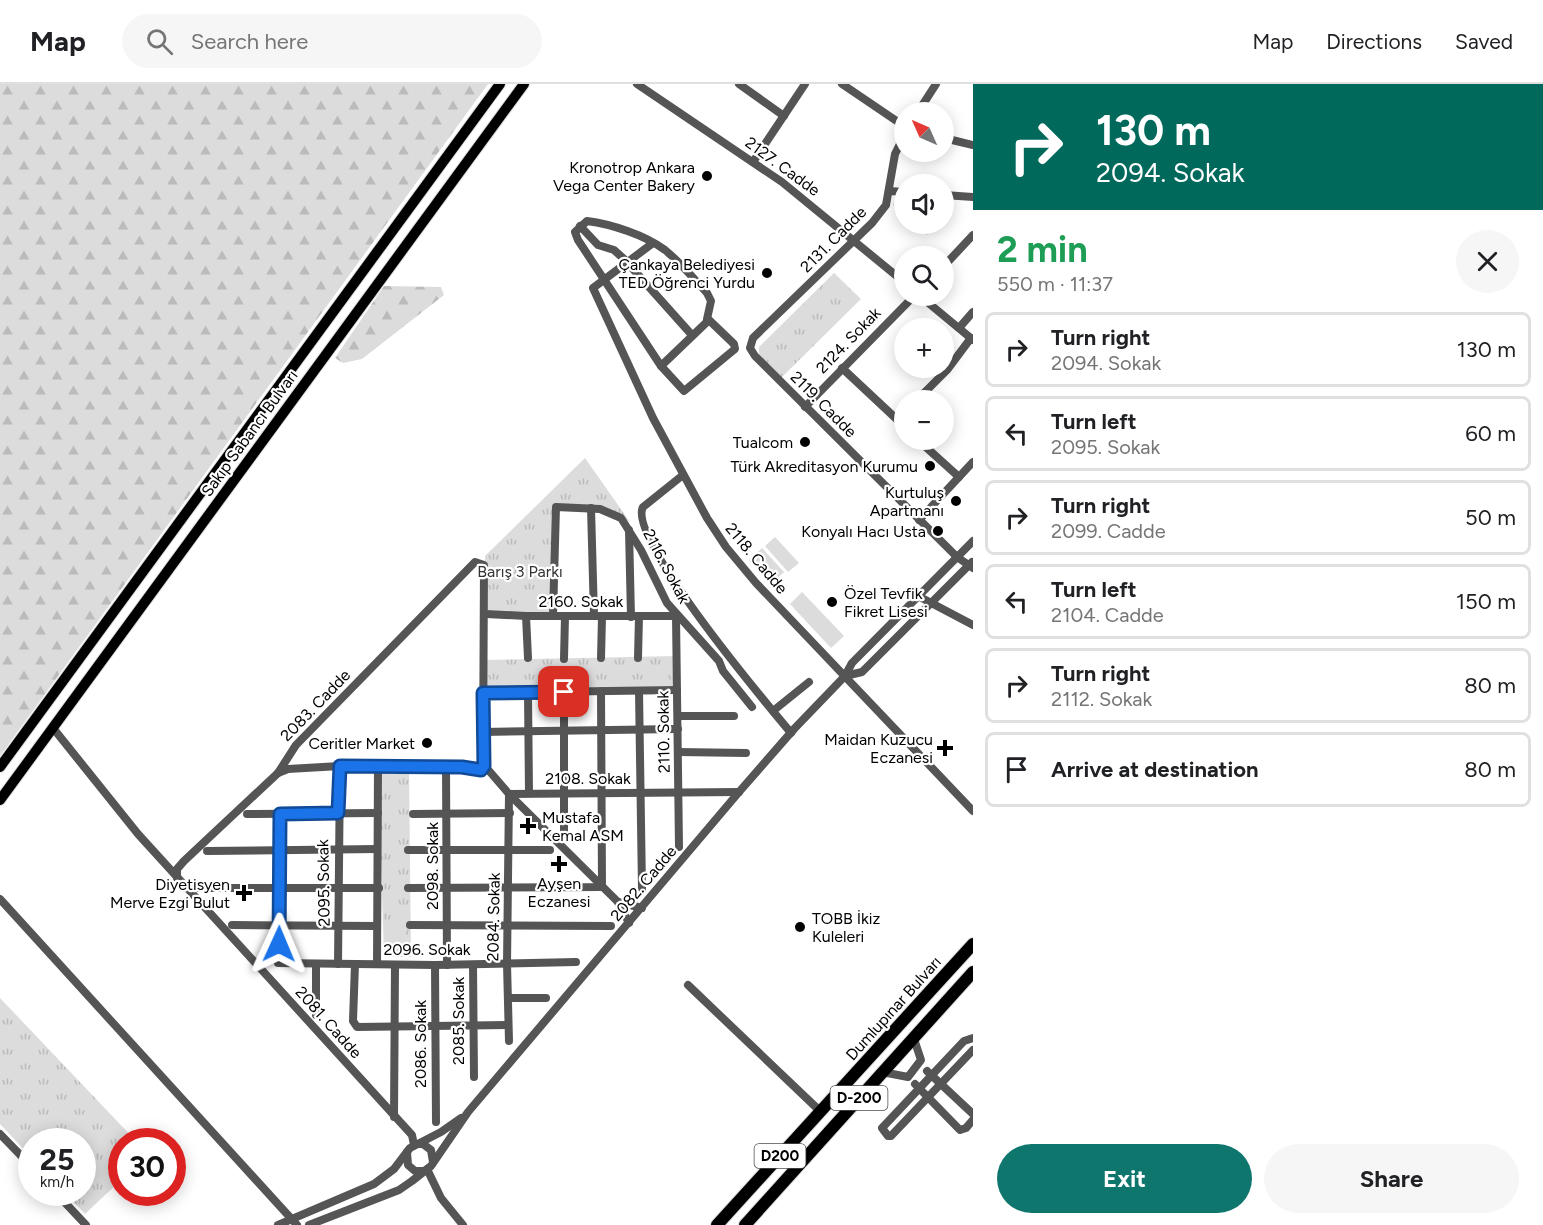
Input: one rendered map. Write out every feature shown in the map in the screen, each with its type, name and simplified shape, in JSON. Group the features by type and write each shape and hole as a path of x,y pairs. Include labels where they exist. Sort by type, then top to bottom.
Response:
{"highway":[{"name":"Dumlupınar Bulvarı","path":"717,1225 973,944"},
{"name":"D-200","path":"745,1225 973,972"},
{"name":"Dumlupınar Bulvarı","path":"706,1225 739,1199"}],"main road":[{"name":"Sakıp Sabancı Bulvarı","path":"0,767 500,84"},
{"name":"Sakıp Sabancı Bulvarı","path":"0,800 524,84"}],"street":[{"name":"2127. Cadde","path":"637,84 753,162 894,274"},
{"path":"739,84 784,116"},
{"path":"753,162 805,84"},
{"path":"842,84 894,119"},
{"path":"924,102 936,84"},
{"path":"954,140 973,145"},
{"name":"2131. Cadde","path":"750,345 753,338 855,241 886,205 894,160"},
{"path":"889,191 894,191"},
{"path":"954,196 973,197"},
{"path":"661,366 707,319 711,301 707,293 665,250 652,243 600,223 586,221 580,226 575,235 661,366 681,388 687,391 733,351 734,344 707,319"},
{"path":"580,226 598,244 614,250 629,264 691,334"},
{"path":"954,256 973,236"},
{"path":"605,280 629,264 652,243"},
{"name":"2118. Cadde","path":"605,280 593,288 653,418 707,518 735,560 973,811"},
{"name":"2124. Sokak","path":"805,407 904,306"},
{"path":"928,390 972,339 933,306"},
{"path":"959,328 973,312"},
{"name":"2119. Cadde","path":"750,345 755,356 919,520 957,557 972,565"},
{"path":"842,368 894,413"},
{"path":"929,450 959,477"},
{"path":"919,520 973,462"},
{"path":"683,475 643,507 642,522 664,567 686,601 790,733"},
{"name":"2116. Sokak","path":"554,615 556,507 591,508 616,514 629,528 676,616 719,661 723,671 752,707"},
{"path":"591,508 601,658"},
{"path":"629,528 638,658"},
{"path":"845,676 852,663 973,541"},
{"name":"2083. Cadde","path":"177,878 177,869 184,861 278,773 296,745 475,562 484,565 486,614"},
{"path":"845,676 862,672 972,565"},
{"path":"918,596 973,626"},
{"path":"479,766 483,744 486,614"},
{"name":"2160. Sokak","path":"486,614 598,617 676,616"},
{"path":"526,616 528,658"},
{"path":"564,659 565,616"},
{"name":"2110. Sokak","path":"676,616 679,847"},
{"name":"2082. Cadde","path":"315,1224 399,1190 428,1168 468,1112 739,792 790,733 845,676"},
{"path":"773,711 809,682"},
{"path":"483,693 677,690"},
{"path":"601,691 602,887"},
{"path":"639,691 642,889"},
{"path":"564,692 564,837"},
{"path":"528,693 529,793"},
{"path":"678,716 734,716"},
{"name":"2081. Cadde","path":"53,728 177,878 394,1118 412,1135 411,1148"},
{"path":"482,732 678,729"},
{"path":"678,752 746,753"},
{"path":"278,773 288,769 340,766 479,766 618,902 629,923"},
{"name":"2095. Sokak","path":"338,964 337,850 340,766"},
{"path":"377,964 378,766"},
{"name":"2098. Sokak","path":"446,767 447,965"},
{"name":"2108. Sokak","path":"508,794 739,792"},
{"name":"2084. Sokak","path":"508,794 510,813 507,925 509,1041"},
{"path":"247,814 378,813"},
{"path":"413,814 510,813"},
{"path":"280,814 280,925"},
{"path":"207,851 377,849"},
{"path":"408,850 550,850"},
{"path":"408,888 602,887"},
{"path":"188,888 379,888"},
{"path":"0,899 294,1222"},
{"path":"618,902 642,908"},
{"path":"232,924 377,926"},
{"name":"2096. Sokak","path":"280,925 278,963 473,965 576,962"},
{"path":"410,925 446,927 611,926"},
{"path":"316,964 316,1015"},
{"path":"355,964 354,1023 358,1027 508,1026"},
{"path":"394,1118 395,965"},
{"name":"2086. Sokak","path":"435,965 436,1122"},
{"name":"2085. Sokak","path":"473,965 474,1077"},
{"path":"688,985 821,1112"},
{"path":"508,998 546,998"},
{"path":"973,1038 964,1041 925,1069 913,1082 882,1128 888,1136 891,1136 973,1050"},
{"path":"914,1039 925,1069 973,1114"},
{"path":"913,1082 925,1069"},
{"path":"882,1072 913,1082 960,1130 966,1128 973,1120"},
{"name":"2082. Cadde","path":"278,1225 294,1222 374,1184 394,1169 411,1148 441,1132 468,1112"},
{"path":"0,1134 18,1153"},
{"path":"428,1168 415,1171 408,1165 411,1148 428,1146 433,1154 428,1168 441,1198 464,1225"},
{"path":"68,1206 86,1225"}],"green space":[{"path":"0,84 488,84 0,756"},
{"path":"834,273 861,299 780,379 759,359 759,347"},
{"path":"384,286 441,287 444,295 362,359 343,363 335,358"},
{"name":"Barış 3 Parkı","path":"585,458 630,522 616,514 556,508 553,616 486,614 485,556"},
{"path":"775,537 799,563 788,572 765,546"},
{"path":"762,548 784,572 771,584 749,560"},
{"path":"802,592 844,636 831,648 790,604"},
{"path":"677,656 677,690 483,693 484,660"},
{"path":"378,767 409,767 411,957 384,957"},
{"path":"405,926 406,950 390,950 390,927"},
{"path":"0,998 124,1128 108,1128 108,1192 96,1204 96,1128 18,1128 18,1143 0,1124"},
{"path":"77,1206 93,1206 85,1214"}],"place":[{"name":"Kronotrop Ankara Vega Center Bakery","path":"707,176"},
{"name":"Çankaya Belediyesi TED Öğrenci Yurdu","path":"767,273"},
{"name":"Tualcom","path":"805,442"},
{"name":"Türk Akreditasyon Kurumu","path":"930,466"},
{"name":"Kurtuluş Apartmanı","path":"956,501"},
{"name":"Konyalı Hacı Usta","path":"938,531"},
{"name":"Özel Tevfik Fikret Lisesi","path":"832,602"},
{"name":"Ceritler Market","path":"427,743"},
{"name":"Maidan Kuzucu Eczanesi","path":"945,748"},
{"name":"Mustafa Kemal ASM","path":"528,826"},
{"name":"Ayşen Eczanesi","path":"559,864"},
{"name":"Diyetisyen Merve Ezgi Bulut","path":"244,893"},
{"name":"TOBB İkiz Kuleleri","path":"800,927"}],"route":[{"path":"279,944 280,814 338,813 340,766 462,767 481,770 484,766 483,693 564,692"}]}
